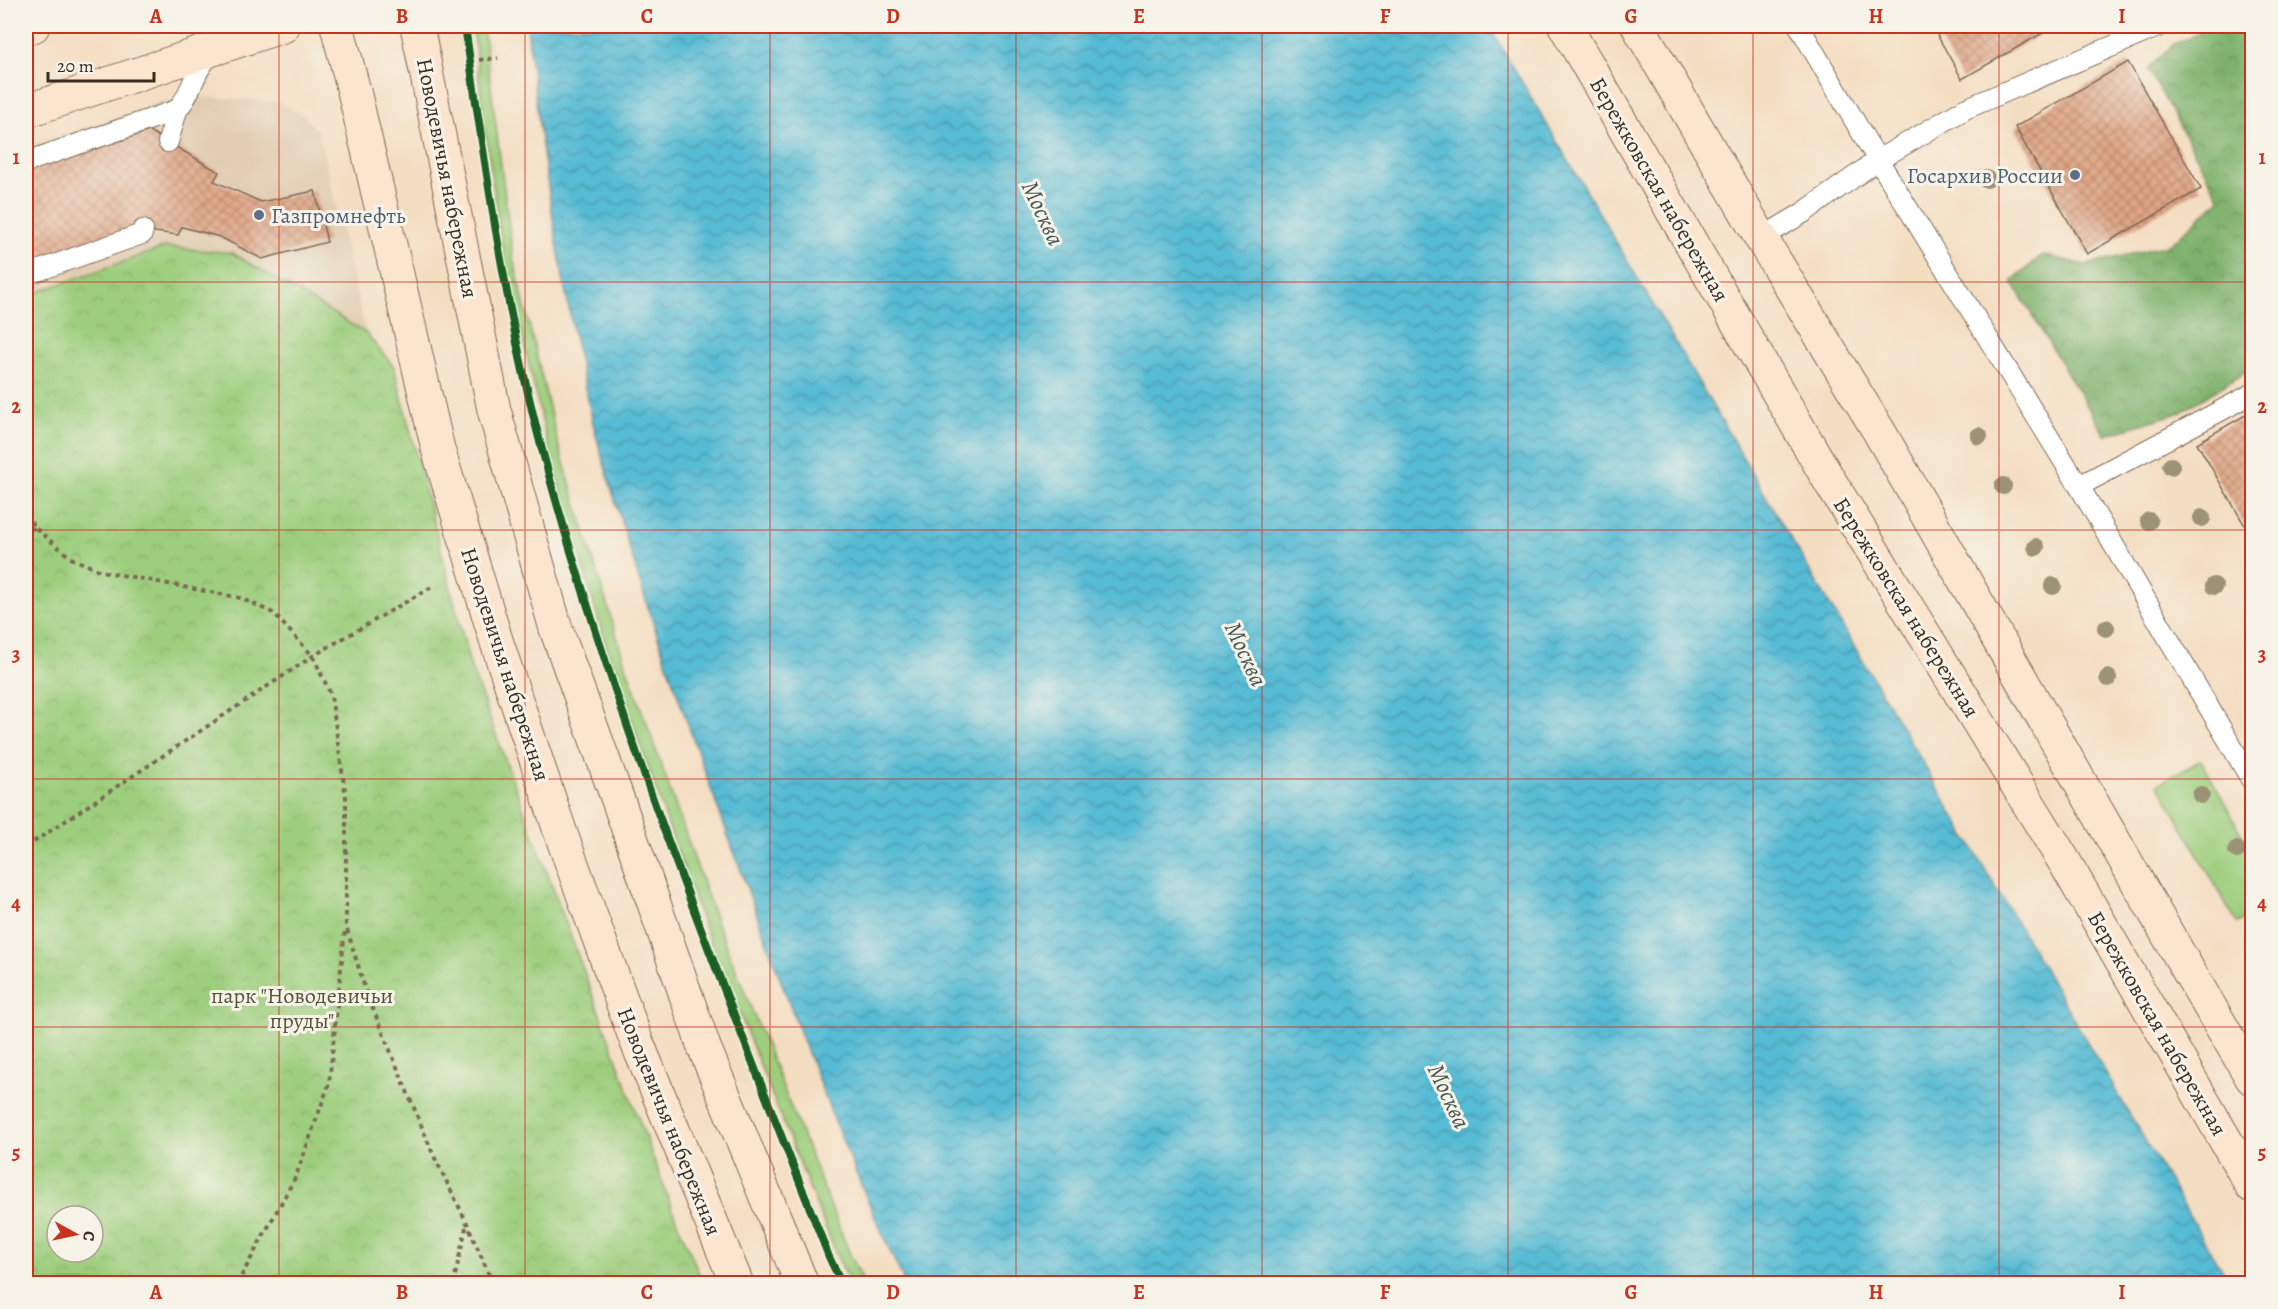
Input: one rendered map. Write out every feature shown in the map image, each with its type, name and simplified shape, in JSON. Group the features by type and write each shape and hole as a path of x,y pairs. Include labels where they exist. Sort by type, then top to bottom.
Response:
{"main road":[{"path":"26,28 33,26"},
{"path":"26,111 283,26"},
{"name":"Новодевичья набережная","path":"337,26 438,449 497,644 561,834 632,1029 737,1284"},
{"name":"Новодевичья набережная","path":"417,26 494,410 556,629 704,1047 802,1284"},
{"name":"Бережковская набережная","path":"1565,26 1829,480 2064,861 2253,1186"},
{"path":"1638,26 1761,238 1880,433 2188,970 2253,1078"}],"lane":[{"path":"1799,26 1878,160 2079,486 2253,781"},
{"path":"1761,238 1803,213 1878,160 1965,109 2160,26"},
{"path":"168,142 177,110 186,100 195,75 204,60 222,46"},
{"path":"26,162 177,110"},
{"path":"26,275 142,234 143,230"},
{"path":"2079,486 2253,394"}],"path":[{"path":"468,49 471,72"},
{"path":"470,61 498,58"},
{"path":"26,514 34,527 71,558 101,571 241,598 273,613 313,656 331,695 346,798 346,926 329,1083 296,1176 237,1284"},
{"path":"26,537 34,527"},
{"path":"26,848 313,656 435,585"},
{"path":"346,926 366,992 433,1154 467,1223 493,1284"},
{"path":"453,1284 467,1223"}],"shaded area":[{"path":"202,97 280,102 304,116 318,131 366,333 232,253 164,247 26,296 26,148 161,102"}],"green space":[{"path":"473,26 483,26 513,258 558,444 623,657 717,923 850,1254 864,1283 850,1283 837,1256 704,926 611,663 548,446 504,259 484,123"},
{"path":"2216,26 2252,26 2252,368 2181,412 2105,435 2012,282 2042,255 2086,265 2171,244 2220,199 2148,69 2174,44"},
{"name":"парк \"Новодевичьи пруды\"","path":"165,247 232,253 366,333 394,367 471,668 676,1219 703,1283 26,1283 26,296"},
{"path":"2201,760 2252,852 2252,915 2237,923 2158,784"}],"water":[{"name":"Москва","path":"527,26 1489,26 2229,1283 905,1283 860,1182 798,1027 662,648 604,462 595,431 563,280 539,128"}],"building":[{"path":"1932,26 2055,26 1962,79"},
{"path":"2128,62 2201,189 2087,254 2015,127"},
{"path":"149,131 219,172 214,181 261,202 315,191 327,242 262,259 220,237 182,227 178,235 140,230 35,267 26,241 26,172"},
{"path":"2252,411 2252,538 2197,443"}],"cycle path":[{"path":"465,26 506,290 528,394 570,549 602,652 673,855 829,1257 842,1284"}],"place":[{"name":"Госархив России","path":"2075,175"},
{"name":"Газпромнефть","path":"259,215"}]}
